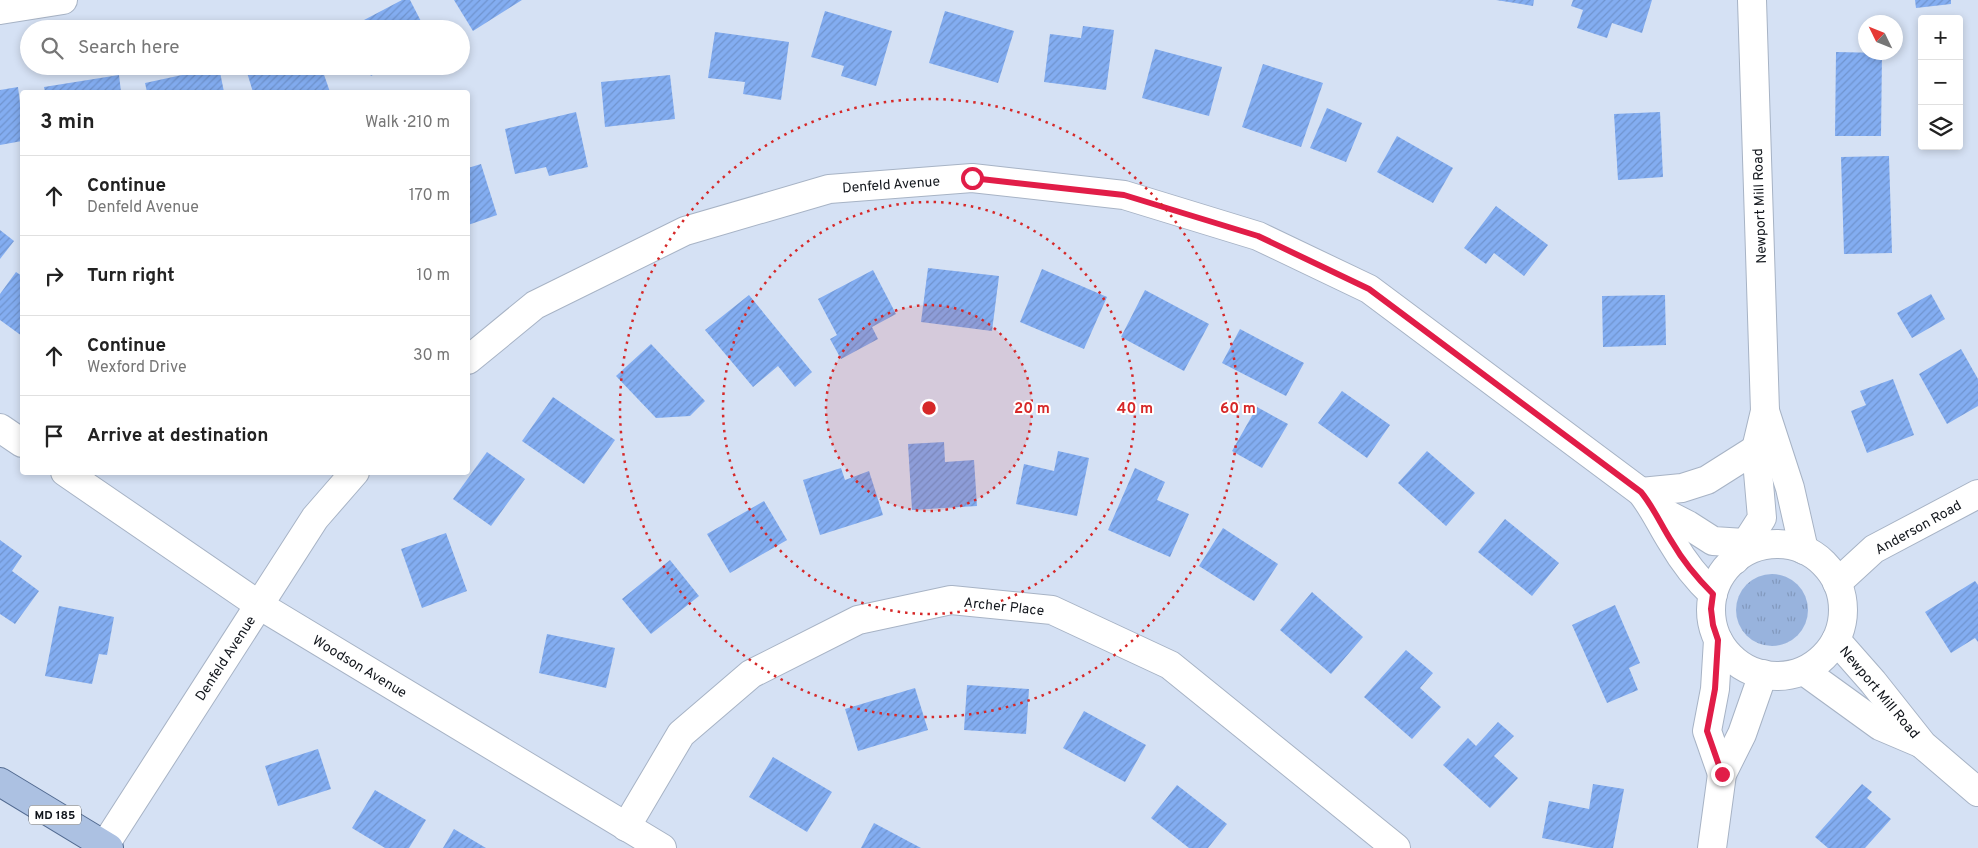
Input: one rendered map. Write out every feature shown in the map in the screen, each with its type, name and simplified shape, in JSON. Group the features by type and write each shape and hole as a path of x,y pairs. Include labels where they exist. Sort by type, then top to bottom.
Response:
{"main road":[{"name":"MD 185","path":"0,782 106,847"}],"street":[{"path":"0,10 63,0"},
{"name":"Newport Mill Road","path":"1750,549 1762,518 1756,449 1765,411 1752,0"},
{"name":"Denfeld Avenue","path":"470,358 535,305 685,231 829,189 972,178 1124,195 1258,236 1369,289 1647,500 1713,541 1750,549"},
{"name":"Newport Mill Road","path":"1765,411 1790,488 1804,550"},
{"path":"0,428 20,442"},
{"path":"1647,500 1707,480 1756,449"},
{"name":"Woodson Avenue","path":"69,475 259,605 662,848"},
{"name":"Denfeld Avenue","path":"106,847 315,518 352,475"},
{"name":"Anderson Road","path":"1838,583 1874,549 1978,494"},
{"name":"Denfeld Avenue","path":"1647,500 1672,543 1700,581 1713,594"},
{"path":"1787,545 1804,550 1818,558 1829,569 1838,583 1843,601 1842,621 1836,640 1823,658 1804,671 1784,676 1763,674 1744,668 1729,655 1718,640 1713,625 1711,609 1713,594 1721,575 1750,549 1787,545"},
{"name":"Archer Place","path":"626,827 680,734 751,674 858,620 951,600 1052,610 1170,666 1396,848"},
{"path":"1718,640 1715,689 1707,731 1722,774"},
{"name":"Newport Mill Road","path":"1836,640 1873,682 1923,745 1978,792"},
{"name":"Newport Mill Road","path":"1804,671 1880,726 1923,745"},
{"path":"1712,848 1722,774 1742,734 1763,674"}],"green space":[{"path":"1772,574 1792,580 1802,590 1808,610 1802,630 1792,640 1772,646 1752,640 1742,630 1736,610 1742,590 1752,580"}],"building":[{"path":"402,0 410,0 420,20 364,20"},
{"path":"454,0 522,0 473,31 470,26 470,20 466,20"},
{"path":"1496,0 1534,0 1533,6"},
{"path":"1573,0 1652,0 1642,33 1612,23 1607,38 1577,28 1583,10 1571,6"},
{"path":"1915,0 1951,0 1951,4 1916,8"},
{"path":"825,11 892,31 876,86 841,76 844,66 811,57"},
{"path":"945,11 1014,31 998,83 929,63"},
{"path":"1083,26 1114,30 1106,90 1044,82 1050,34 1081,38"},
{"path":"715,32 789,42 781,100 743,94 745,82 708,78"},
{"path":"1155,49 1222,67 1209,116 1142,98"},
{"path":"1836,52 1858,52 1858,60 1882,60 1881,136 1835,136"},
{"path":"1263,64 1323,83 1301,147 1242,127"},
{"path":"119,75 121,90 45,90 44,87"},
{"path":"182,75 221,75 224,90 147,90 145,83"},
{"path":"248,75 324,75 329,90 252,90"},
{"path":"670,75 675,119 605,127 601,82"},
{"path":"18,87 20,141 0,145 0,90"},
{"path":"1327,108 1362,123 1346,162 1310,148"},
{"path":"576,112 588,167 549,176 546,167 515,174 505,129"},
{"path":"1660,112 1663,177 1618,180 1614,114"},
{"path":"1397,136 1453,168 1433,203 1377,172"},
{"path":"1889,156 1892,253 1844,254 1841,157"},
{"path":"481,164 497,215 470,224 470,167"},
{"path":"1496,206 1548,245 1524,276 1494,253 1486,264 1464,248"},
{"path":"0,230 14,241 0,259"},
{"path":"928,268 999,276 992,331 921,322"},
{"path":"1042,269 1107,297 1084,349 1020,322"},
{"path":"873,270 896,314 872,327 878,339 841,359 830,339 837,335 818,299"},
{"path":"16,272 20,275 20,335 0,320 0,294"},
{"path":"1145,290 1209,324 1184,371 1121,337"},
{"path":"1931,294 1945,319 1912,338 1897,313"},
{"path":"749,295 812,372 795,387 778,366 753,387 705,330"},
{"path":"1665,295 1666,345 1603,347 1602,296"},
{"path":"1240,329 1304,363 1286,396 1222,363"},
{"path":"651,344 705,401 690,416 656,418 616,376"},
{"path":"1961,349 1978,379 1978,406 1947,424 1919,374"},
{"path":"1893,379 1914,435 1867,453 1851,411 1866,405 1860,391"},
{"path":"1342,391 1390,425 1367,458 1318,423"},
{"path":"553,397 615,440 584,484 522,441"},
{"path":"1257,407 1288,424 1262,468 1232,451"},
{"path":"944,442 945,462 974,460 977,506 912,510 908,444"},
{"path":"1058,451 1089,458 1077,516 1016,504 1024,464 1054,471"},
{"path":"1427,451 1475,493 1446,526 1398,483"},
{"path":"487,452 525,479 491,526 453,499"},
{"path":"841,468 845,480 869,471 883,515 820,535 803,480"},
{"path":"1135,468 1165,482 1157,500 1189,514 1170,557 1108,530"},
{"path":"764,501 787,540 730,573 707,534"},
{"path":"1505,519 1559,563 1532,596 1478,552"},
{"path":"1223,528 1278,564 1254,601 1199,566"},
{"path":"446,533 467,591 422,608 401,549"},
{"path":"0,540 22,556 12,571 39,591 15,624 0,614"},
{"path":"670,560 699,596 651,634 622,599"},
{"path":"1975,581 1978,585 1978,642 1975,638 1951,653 1925,612"},
{"path":"1312,592 1363,637 1331,674 1280,630"},
{"path":"1615,605 1640,663 1629,668 1638,690 1607,703 1572,625"},
{"path":"59,606 114,617 107,655 99,654 92,684 45,676"},
{"path":"547,634 615,648 606,688 539,673"},
{"path":"1406,650 1433,673 1420,688 1441,707 1412,739 1364,697"},
{"path":"967,685 1029,689 1026,734 964,730"},
{"path":"915,688 928,730 858,751 845,709"},
{"path":"1084,711 1146,745 1125,782 1063,748"},
{"path":"1498,722 1514,736 1494,756 1518,778 1490,808 1443,765 1468,738 1476,746"},
{"path":"318,749 331,789 278,806 265,766"},
{"path":"773,757 832,792 807,832 749,797"},
{"path":"1593,784 1624,789 1613,848 1594,848 1542,838 1549,801 1589,809"},
{"path":"1862,784 1872,792 1867,798 1891,819 1865,848 1828,848 1815,837"},
{"path":"1177,785 1227,824 1208,848 1189,848 1151,818"},
{"path":"375,790 426,820 409,848 385,848 352,828"},
{"path":"874,823 921,848 861,848"},
{"path":"454,829 486,848 443,848"}],"route":[{"path":"972,178 1124,195 1258,236 1369,289 1641,492 1653,507 1672,543 1700,581 1713,594 1711,609 1713,625 1718,640 1715,689 1707,731 1722,774"}]}
